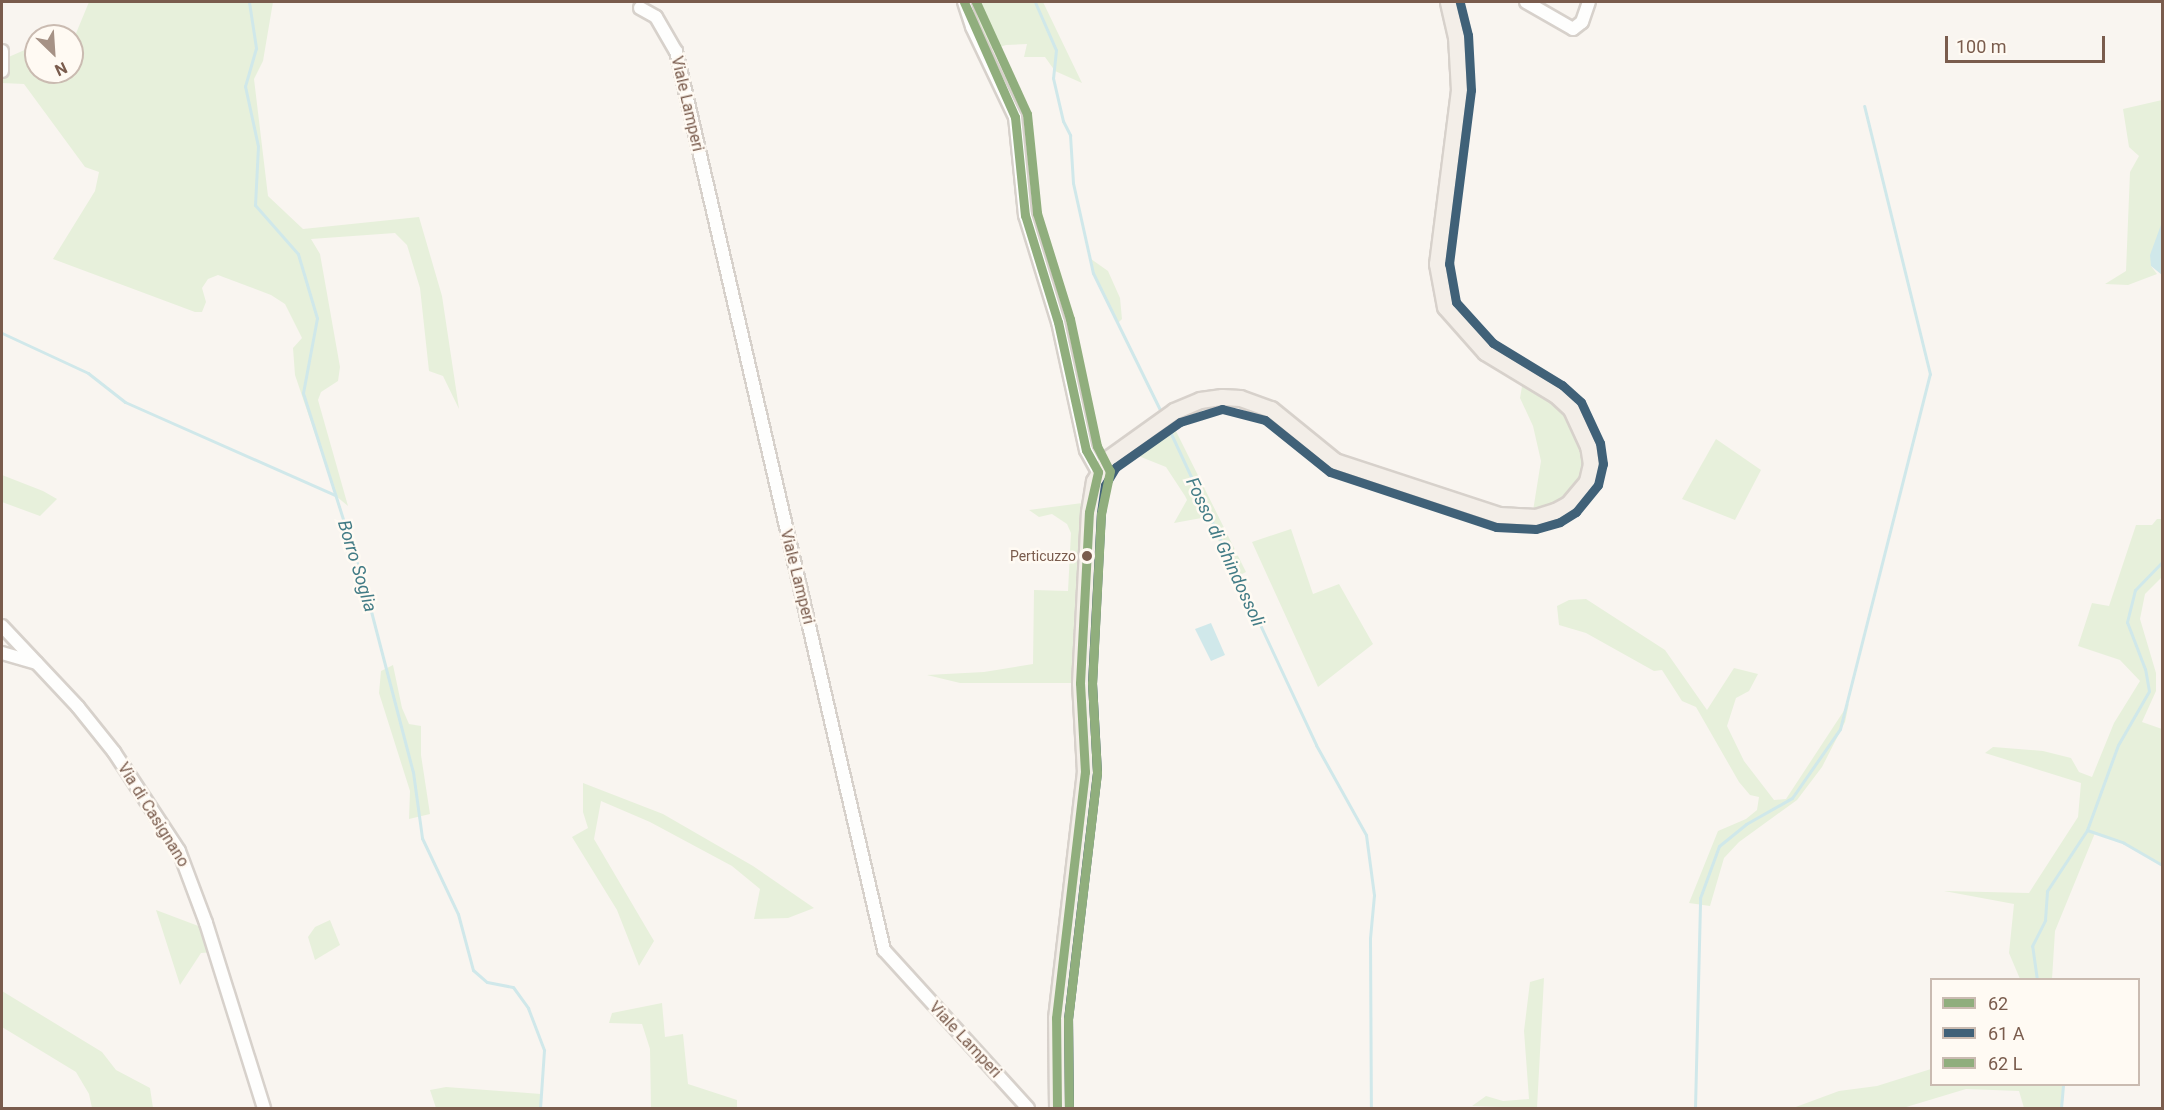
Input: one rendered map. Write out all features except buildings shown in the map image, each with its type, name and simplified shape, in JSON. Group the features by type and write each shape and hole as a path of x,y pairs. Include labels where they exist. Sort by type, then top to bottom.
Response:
{"main road":[{"path":"1057,1108 1056,1018 1085,772 1080,683 1089,512 1098,472 1121,447 1162,419 1200,400 1222,397 1256,402 1287,418 1335,461 1499,515 1536,517 1568,504 1580,491 1591,464 1581,426 1571,409 1556,395 1485,352 1467,337 1445,307 1439,286 1439,244 1459,90 1456,37 1448,2"}],"street":[{"path":"964,2 972,27 1015,117 1025,215 1058,322 1086,450 1098,472"},
{"path":"1526,2 1573,29 1582,22 1589,2"},
{"name":"Viale Lamperi","path":"640,8 656,17 676,51 884,950 1028,1108"},
{"path":"2,51 2,71"},
{"name":"Via di Casignano","path":"2,626 38,663 114,752 179,851 206,923 264,1108"},
{"path":"2,653 38,663"}],"green space":[{"path":"89,2 273,2 263,61 254,79 268,196 303,229 419,217 442,296 459,409 443,376 429,371 420,288 407,245 395,233 311,239 320,254 340,367 338,381 321,392 318,400 348,506 336,496 295,375 293,348 302,338 285,304 271,295 218,275 208,279 202,288 206,302 202,312 195,312 53,259 95,191 99,172 85,167 24,84 84,84 84,24 80,24"},
{"path":"964,2 1043,2 1082,83 1055,71 1045,57 1024,57 1027,44 1006,45 984,52"},
{"path":"24,50 24,84 2,83 4,59"},
{"path":"2162,100 2162,222 2151,266 2157,274 2128,285 2105,284 2126,271 2130,172 2139,156 2129,147 2123,109"},
{"path":"1091,259 1108,271 1120,298 1122,319 1118,323 1093,273"},
{"path":"1524,375 1556,395 1588,446 1580,491 1532,517 1541,461 1533,426 1520,398"},
{"path":"1168,415 1246,572 1236,577 1207,517 1174,523 1187,500 1185,496 1166,467 1136,455 1130,441"},
{"path":"1716,439 1761,470 1735,520 1682,499"},
{"path":"2,475 57,499 40,516 2,502"},
{"path":"1090,502 1080,683 960,683 927,675 984,672 1033,664 1034,590 1068,591 1071,533 1067,524 1052,514 1039,517 1029,510"},
{"path":"2157,519 2162,519 2162,577 2145,594 2140,619 2156,673 2156,691 2142,722 2162,729 2162,865 2124,843 2095,833 2055,931 2052,978 2020,978 2009,953 2014,904 1944,891 2029,893 2078,817 2081,783 1985,753 1993,747 2043,751 2071,758 2079,772 2092,777 2114,723 2140,681 2120,660 2078,646 2092,603 2109,606 2136,525 2152,525"},
{"path":"1291,529 1313,594 1339,584 1373,644 1318,687 1252,542"},
{"path":"1586,599 1665,650 1707,710 1734,668 1758,674 1749,691 1736,698 1727,726 1744,761 1774,800 1786,799 1849,703 1845,722 1822,767 1797,800 1739,842 1724,858 1710,906 1689,903 1718,831 1746,819 1757,810 1759,797 1750,795 1739,782 1696,707 1682,701 1662,670 1654,671 1586,633 1559,625 1557,606 1569,600"},
{"path":"393,665 402,708 409,724 421,726 421,755 430,814 409,819 410,791 379,693 381,671"},
{"path":"583,783 663,814 753,866 814,908 788,918 754,919 760,889 732,866 650,822 601,801 594,839 654,941 639,966 617,910 572,837 588,828 583,812"},
{"path":"156,910 209,930 215,952 201,953 180,985"},
{"path":"330,920 340,945 315,960 308,937 315,927"},
{"path":"1544,978 1537,1108 1472,1106 1486,1096 1503,1101 1529,1099 1524,1031 1530,982"},
{"path":"2,991 102,1052 116,1070 150,1088 153,1108 92,1108 89,1094 76,1072 2,1027"},
{"path":"662,1003 665,1037 683,1034 688,1084 737,1100 737,1108 651,1108 650,1049 642,1024 609,1023 612,1013"},
{"path":"1930,1069 1930,1086 2063,1086 2061,1108 2024,1108 2019,1091 1966,1089 1903,1108 1793,1108 1839,1091 1877,1086"},
{"path":"446,1087 541,1094 540,1108 436,1108 430,1090"}],"water":[{"path":"2162,222 2162,275 2151,266 2150,255"},
{"path":"1211,623 1225,655 1211,661 1195,629"}],"waterway":[{"name":"Borro Soglia","path":"249,2 256,48 245,86 258,146 255,205 298,254 317,318 303,393 366,592 413,772 422,838 458,914 473,970 487,982 513,987 528,1008 544,1050 540,1108"},
{"name":"Fosso di Ghindossoli","path":"1035,2 1056,50 1053,78 1063,121 1070,135 1073,183 1093,273 1162,414"},
{"path":"1695,1108 1700,898 1719,846 1746,824 1792,798 1840,729 1930,374 1864,106"},
{"path":"2,333 88,373 125,402 335,495"},
{"name":"Fosso di Ghindossoli","path":"1166,423 1316,745 1366,835 1374,895 1370,938 1371,1108"},
{"path":"2037,978 2032,946 2045,920 2047,891 2087,830 2118,745 2149,691 2145,669 2127,622 2135,590 2162,562"},
{"path":"2087,830 2124,843 2162,865"},
{"path":"2061,1108 2063,1086"}],"transit line":[{"name":"62","path":"964,2 1015,117 1025,215 1058,322 1086,450 1098,472"},
{"path":"976,2 1027,114 1037,213 1070,319 1097,446 1110,471 1101,514 1092,683 1097,773 1068,1019 1069,1108"},
{"path":"1069,1108 1068,1019 1097,772 1092,683 1101,513 1105,485 1116,467 1180,422 1222,409 1265,420 1330,472 1496,527 1536,529 1560,522 1576,512 1598,485 1603,464 1600,443 1581,402 1562,385 1493,343 1456,302 1449,264 1471,90 1468,35 1460,2"},
{"name":"62","path":"1057,1108 1056,1018 1085,772 1080,683 1089,512 1098,472"}],"place":[{"name":"Perticuzzo","path":"1087,556"}]}
